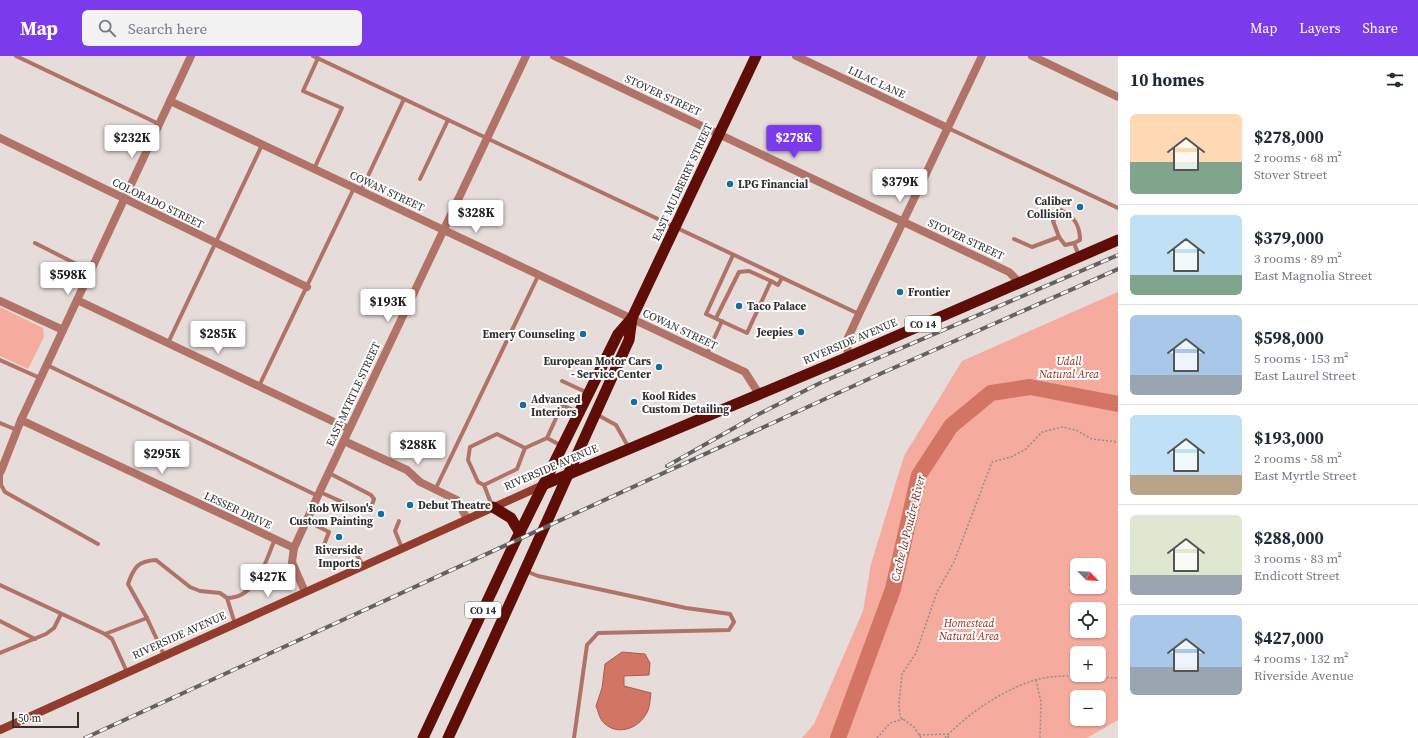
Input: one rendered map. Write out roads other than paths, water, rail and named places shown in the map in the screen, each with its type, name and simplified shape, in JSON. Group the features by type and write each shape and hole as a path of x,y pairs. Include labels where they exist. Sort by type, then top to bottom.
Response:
{"highway":[{"name":"EAST MULBERRY STREET","path":"423,738 520,532 588,393 618,334 632,318 756,56"},
{"name":"RIVERSIDE AVENUE","path":"543,485 848,357 1118,240"},
{"name":"EAST MULBERRY STREET","path":"448,738 526,571 629,340 632,318"},
{"path":"493,507 511,518 520,532"}],"main road":[{"name":"RIVERSIDE AVENUE","path":"0,730 543,485"}],"street":[{"path":"1,471 3,457 17,430 191,56"},
{"name":"EAST MYRTLE STREET","path":"305,592 292,562 294,548 349,428 526,56"},
{"name":"STOVER STREET","path":"554,56 1009,272 1019,282"},
{"name":"LILAC LANE","path":"796,56 948,128"},
{"path":"848,357 847,340 858,314 982,56"},
{"path":"1032,56 1118,96"},
{"name":"COWAN STREET","path":"170,101 745,372 759,394"},
{"name":"COLORADO STREET","path":"0,138 215,244 307,287"},
{"path":"77,300 349,428"},
{"path":"0,301 63,330"},
{"name":"LESSER DRIVE","path":"21,420 294,548"},
{"path":"344,441 408,470 420,482 457,500 467,519"}],"lane":[{"path":"16,56 160,124"},
{"path":"313,56 858,314"},
{"path":"314,169 342,108 303,91 318,58"},
{"path":"259,386 307,287 404,99"},
{"path":"420,179 448,120"},
{"path":"948,128 1118,208"},
{"path":"168,343 262,144"},
{"path":"1061,210 1070,214 1080,231 1080,240 1074,243 1065,245 1059,237 1053,221 1061,210"},
{"path":"1014,240 1032,247 1059,237"},
{"path":"35,243 91,271"},
{"path":"1074,243 1080,256"},
{"path":"733,255 706,314 747,333 771,281"},
{"path":"716,318 740,272 749,271 778,285 782,278"},
{"path":"435,490 539,274"},
{"path":"707,354 722,321"},
{"path":"0,360 40,379"},
{"path":"47,365 319,494 362,511 372,505 374,499 371,495 328,473"},
{"path":"562,381 588,393"},
{"path":"484,486 517,469 525,448 547,438 562,405 579,412"},
{"path":"595,414 616,425 629,448"},
{"path":"0,422 17,430"},
{"path":"493,507 484,486 478,482 468,460 470,447 497,434 525,448"},
{"path":"547,438 562,446"},
{"path":"1,471 1,485 5,492 98,544"},
{"path":"307,520 330,532 322,550 333,555 339,555 352,548 363,566"},
{"path":"399,521 395,530 402,548"},
{"path":"165,656 147,618 128,584 138,564 146,560 156,560 190,587 200,591 220,594 227,598 244,595 258,578 275,539"},
{"path":"526,571 538,576 686,608 730,614 734,622 729,630 598,632 587,645 574,738"},
{"path":"0,585 105,634 112,640 128,673"},
{"path":"227,598 235,624"},
{"path":"0,653 46,634 54,628 61,614"},
{"path":"105,634 147,618"},
{"path":"0,621 35,639"}],"waterway":[{"name":"Cache la Poudre River","path":"838,738 893,589 919,475 951,426 991,393 1030,387 1118,404"}],"railway":[{"path":"667,466 757,415 820,383 1118,255"},
{"path":"85,738 873,377 1118,269"}],"place":[{"name":"LPG Financial","path":"730,184"},
{"name":"Caliber Collision","path":"1080,207"},
{"name":"Frontier","path":"900,292"},
{"name":"Taco Palace","path":"739,306"},
{"name":"Jeepies","path":"801,332"},
{"name":"Emery Counseling","path":"583,334"},
{"name":"European Motor Cars - Service Center","path":"659,367"},
{"name":"Kool Rides Custom Detailing","path":"634,402"},
{"name":"Advanced Interiors","path":"523,405"},
{"name":"Debut Theatre","path":"410,505"},
{"name":"Rob Wilson's Custom Painting","path":"381,514"},
{"name":"Riverside Imports","path":"339,537"}],"park label":[{"name":"Udall Natural Area","path":"1069,367"},
{"name":"Homestead Natural Area","path":"969,629"}]}
